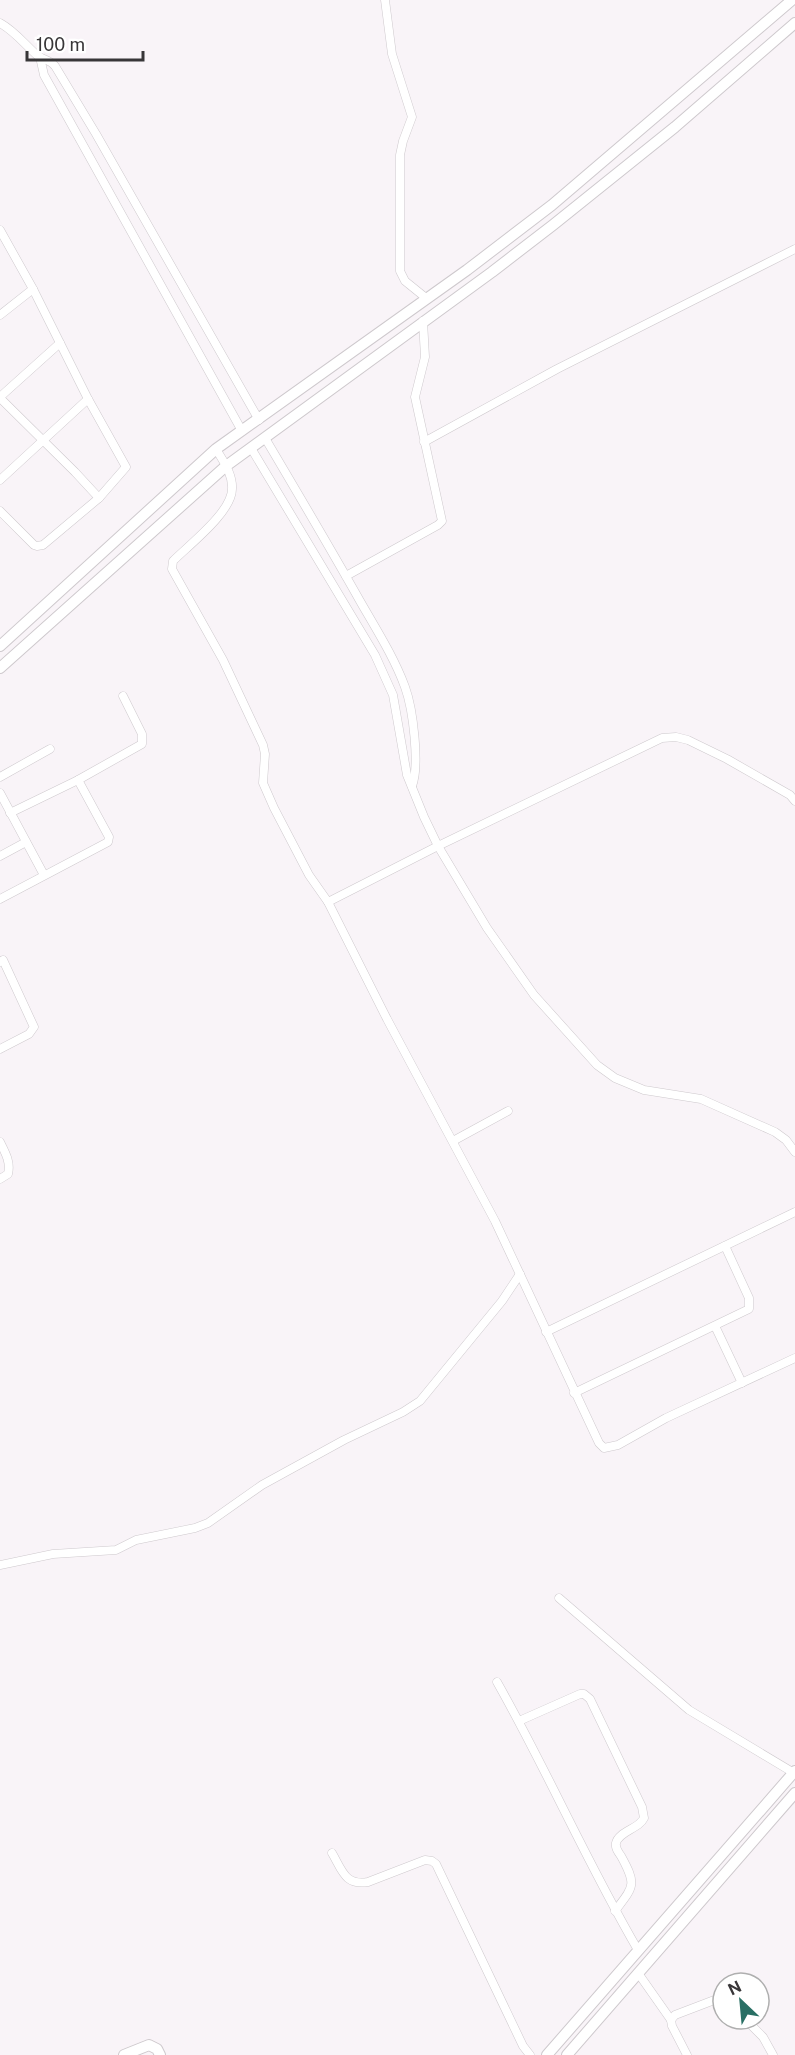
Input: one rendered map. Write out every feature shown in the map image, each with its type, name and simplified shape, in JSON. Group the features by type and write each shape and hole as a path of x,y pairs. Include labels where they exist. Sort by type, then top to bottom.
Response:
{"street":[{"path":"385,0 392,54 411,117 400,155 400,271 405,281 426,298"},
{"path":"0,646 216,449 544,212 792,0"},
{"path":"0,23 40,57 52,62 55,66 259,420"},
{"path":"0,668 226,466 501,266 728,83 795,23"},
{"path":"40,57 44,75 242,431"},
{"path":"611,156 623,169"},
{"path":"0,230 126,467 99,498 43,545 37,546 0,511"},
{"path":"424,442 557,369 795,249"},
{"path":"0,315 33,289"},
{"path":"346,576 441,523 442,516 414,392 423,369 423,321"},
{"path":"60,343 0,397 99,498"},
{"path":"0,480 88,399"},
{"path":"265,438 346,576 405,686 414,739 416,774 412,786"},
{"path":"251,448 385,675 393,695 407,775 438,846 487,928 534,995 597,1065 615,1078 644,1090 701,1099 775,1132 786,1140 795,1152"},
{"path":"216,449 226,466 232,486 229,502 173,561 172,569 223,660 257,731 265,754 263,783 267,795 309,875 328,902 387,1019 495,1221 599,1443 604,1448 618,1444 795,1358"},
{"path":"10,813 78,780 142,744 142,734 123,696"},
{"path":"328,902 662,738 676,737 688,740 727,759 790,795 795,801"},
{"path":"0,777 50,749"},
{"path":"0,899 109,840 78,780"},
{"path":"0,793 44,875"},
{"path":"0,856 26,842"},
{"path":"0,1049 29,1034 33,1027 1,958"},
{"path":"453,1141 508,1111"},
{"path":"0,1142 9,1168 8,1174 0,1179"},
{"path":"546,1332 795,1212"},
{"path":"574,1393 749,1309 750,1304 725,1246"},
{"path":"0,1565 53,1554 116,1550 136,1540 195,1528 208,1523 262,1485 420,1401 512,1289 520,1274"},
{"path":"715,1326 742,1383"},
{"path":"547,2055 794,1772 689,1710 559,1598"},
{"path":"497,1682 615,1911 638,1950"},
{"path":"519,1721 580,1694 590,1698 644,1814 642,1823 617,1841 617,1850 628,1868 633,1884 630,1892 615,1911"},
{"path":"567,2055 795,1793"},
{"path":"332,1853 346,1877 351,1882 359,1884 425,1860 436,1864 523,2046 530,2055"},
{"path":"638,1973 671,2020 687,2055"},
{"path":"671,2020 675,2015 711,2001"},
{"path":"757,2031 773,2055"},
{"path":"124,2055 148,2046 157,2049 160,2055"}]}
